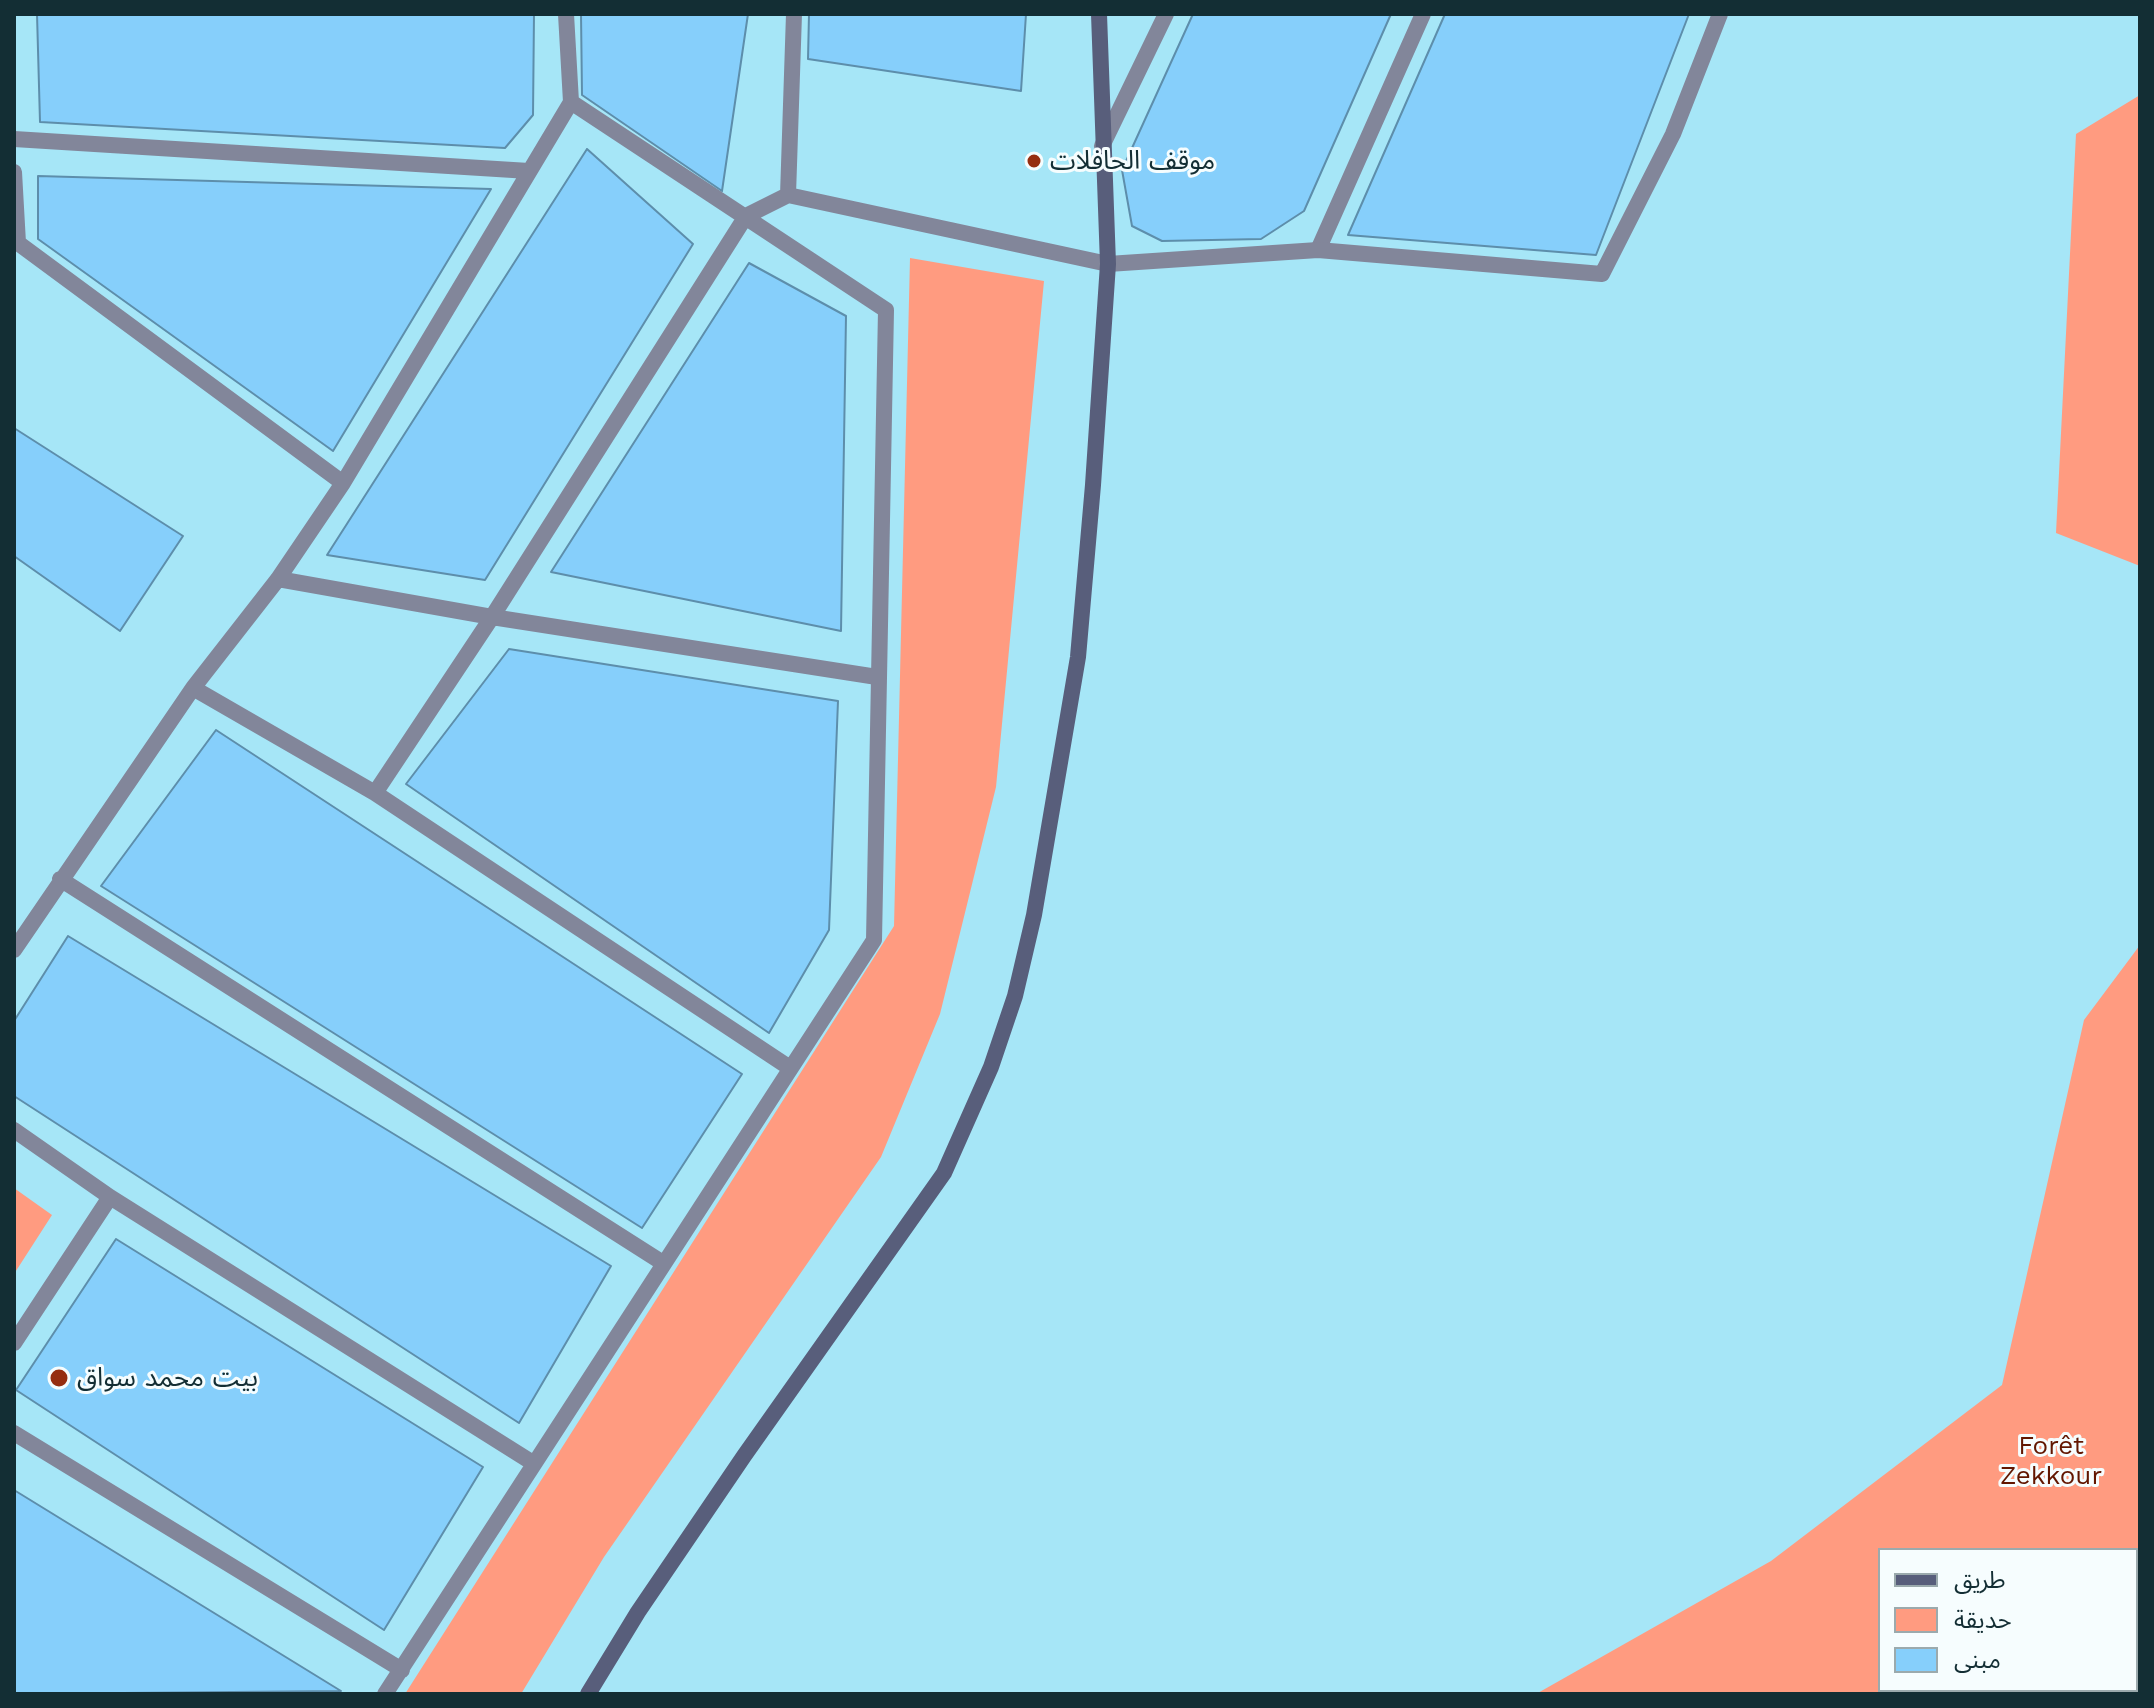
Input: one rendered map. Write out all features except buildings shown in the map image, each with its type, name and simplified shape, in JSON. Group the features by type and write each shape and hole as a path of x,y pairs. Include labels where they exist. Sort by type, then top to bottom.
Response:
{"main road":[{"path":"588,1694 638,1612 744,1456 944,1173 991,1067 1015,996 1034,915 1078,657 1108,264 1101,148 1099,14"}],"street":[{"path":"14,950 193,688 278,579 343,483 571,102 566,14"},
{"path":"788,195 794,14"},
{"path":"1101,148 1166,14"},
{"path":"1318,250 1423,14"},
{"path":"375,793 492,617 746,216 788,195 1108,264 1318,250 1602,274 1673,134 1720,14"},
{"path":"385,1694 874,940 886,310 571,102"},
{"path":"14,139 529,171"},
{"path":"14,172 18,243 343,483"},
{"path":"278,579 492,617 877,677"},
{"path":"193,688 375,793 790,1068"},
{"path":"60,879 663,1263"},
{"path":"14,1130 110,1197 533,1463"},
{"path":"14,1343 110,1197"},
{"path":"14,1433 402,1670"}],"green space":[{"path":"2140,95 2140,566 2056,533 2076,134"},
{"path":"910,258 1044,281 996,787 940,1014 881,1157 604,1557 521,1694 405,1694 894,926"},
{"name":"Forêt Zekkour","path":"2140,945 2140,1694 1536,1694 1771,1561 2002,1385 2084,1020"},
{"path":"14,1188 52,1215 14,1274"}],"place":[{"name":"موقف الحافلات","path":"1034,161"},
{"name":"بيت محمد سواق","path":"59,1378"}]}
